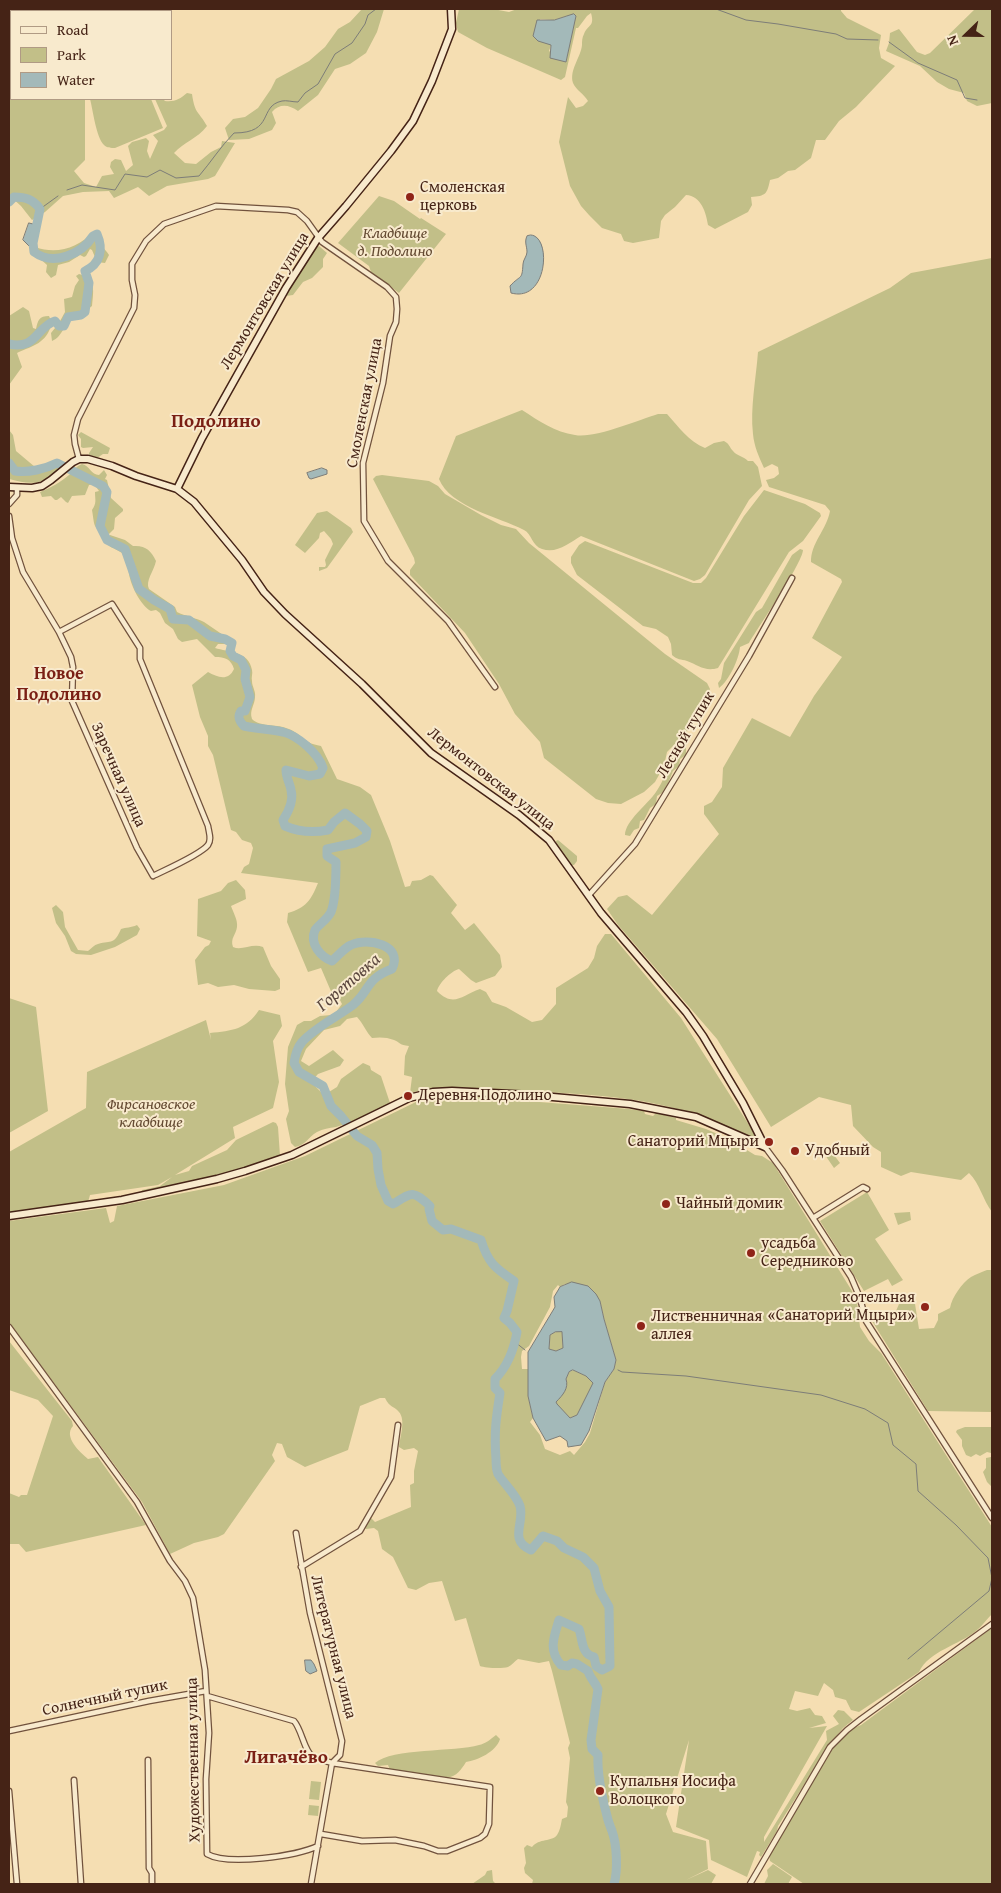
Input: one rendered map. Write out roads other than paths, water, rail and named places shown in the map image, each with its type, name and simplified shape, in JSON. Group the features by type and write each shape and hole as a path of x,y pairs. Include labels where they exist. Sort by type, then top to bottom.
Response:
{"street":[{"name":"Лермонтовская улица","path":"177,489 202,438 286,288 318,238 346,206 413,121 432,82 452,29 451,9"},
{"name":"Смоленская улица","path":"79,459 75,444 76,427 93,386 134,308 135,295 132,270 134,258 155,231 164,224 216,206 293,210 307,221 318,238 393,292 397,302 396,322 390,336 383,383 363,463 364,521 388,561 448,621 496,687"},
{"name":"Лермонтовская улица","path":"79,459 101,462 177,489 194,502 214,524 269,599 362,684 431,752 519,815 549,840 619,934 686,1012 703,1036 743,1103 765,1147"},
{"path":"9,487 32,488 42,486 79,459"},
{"path":"9,504 17,495 17,488"},
{"name":"Заречная улица","path":"9,516 12,538 23,572 71,656 73,667 72,701 137,848 153,876 208,846 210,839 208,826 140,659 140,648 112,604 59,632"},
{"name":"Лесной тупик","path":"589,895 635,844 749,656 792,578"},
{"path":"9,1216 122,1200 217,1179 292,1155 362,1123 409,1098 433,1092 452,1091 521,1095 630,1104 684,1114 720,1126 765,1147 814,1218 851,1277 860,1298 866,1321 992,1518"},
{"path":"814,1218 863,1187 867,1189"},
{"name":"Художественная улица","path":"9,1327 137,1502 170,1561 185,1581 193,1598 203,1656 210,1738 206,1779 207,1854 213,1858 235,1860 269,1857 318,1846"},
{"path":"300,1567 360,1531 391,1477 398,1425"},
{"name":"Литературная улица","path":"296,1534 300,1567 341,1734 342,1751 339,1758 332,1763 311,1884"},
{"path":"750,1884 830,1747 846,1730 992,1624"},
{"path":"207,1694 294,1721 301,1732 309,1753 315,1758 332,1763 490,1787 489,1824 485,1834 456,1849 441,1852 424,1846 395,1840 362,1841 321,1834"},
{"name":"Солнечный тупик","path":"9,1731 149,1701 207,1694"},
{"path":"148,1760 149,1868 152,1873 152,1884"},
{"path":"74,1780 81,1884"},
{"path":"9,1790 17,1884"}],"water":[{"path":"574,14 576,16 566,62 550,58 551,45 538,41 533,36 537,20 554,20"},
{"path":"29,223 33,224 37,229 35,245 30,247 23,240"},
{"path":"531,235 538,238 542,246 544,256 543,268 533,288 523,293 511,293 510,286 522,273 523,262 527,254 526,238"},
{"path":"322,468 327,470 327,474 309,478 307,473"},
{"path":"572,1282 588,1286 596,1294 600,1301 616,1360 614,1369 605,1382 589,1431 581,1445 568,1447 567,1441 560,1436 546,1441 533,1418 528,1396 528,1352 555,1307 554,1297 560,1287","holes":["555,1332 562,1332 563,1348 556,1351 549,1349 550,1335","573,1370 586,1376 593,1383 577,1415 570,1418 556,1402 565,1391 566,1379 569,1372"]},
{"path":"305,1660 311,1660 317,1671 310,1674 306,1671"}],"waterway":[{"path":"67,190 82,185 115,190 125,174 147,177 160,170 176,178 199,176 234,133 255,129 261,124 270,108 275,104 284,101 298,102 305,93 318,84 335,54 352,43 365,24 368,15 376,9"},
{"path":"716,9 746,20 836,34 847,39 878,40"},
{"path":"889,42 918,63 957,80 965,98 977,100"},
{"path":"40,209 58,196"},
{"name":"Горетовка","path":"9,202 14,197 25,198 35,203 40,209 33,243 34,252 41,256 58,258 74,253 97,234 100,246 97,260 94,265 85,271 89,283 85,312 81,315 68,317 64,326 59,326 55,321 49,324 31,341 25,344 9,344"},
{"name":"Горетовка","path":"9,463 15,471 36,470 57,463 103,486 107,492 100,526 107,540 125,549 139,589 170,609 173,619 189,620 210,636 225,639 232,643 230,651 233,656 241,660 246,670 245,679 250,697 245,711 240,713 239,719 241,722 244,726 283,732 295,737 312,751 323,768 320,774 309,776 286,770 292,798 283,820 285,826 306,831 328,830 345,813 367,831 366,837 355,843 327,849 327,856 336,862 334,901 331,912 315,930 314,940 320,953 332,961 351,945 366,942 382,945 393,954 392,969 372,981 353,1005 320,1027 302,1042 294,1063 299,1072 323,1086 331,1106 357,1136 372,1145 377,1153 381,1185 388,1201 393,1204 409,1195 416,1195 430,1206 432,1221 443,1230 451,1229 481,1240 486,1254 493,1264 514,1281 504,1318 517,1332 509,1357 495,1379 495,1388 500,1393 495,1433 496,1468 498,1474 516,1497 520,1506 519,1536 524,1546 531,1550 543,1536 557,1541 564,1548 583,1557 594,1568 600,1591 609,1607 610,1666 602,1670 596,1666 594,1657 587,1653 583,1646 579,1629 559,1620 553,1649 561,1665 577,1664 588,1671 598,1689 591,1740 592,1749 598,1755 598,1770 602,1794 615,1843 616,1865 614,1884"},
{"path":"515,1342 525,1350"},
{"path":"618,1370 622,1372 686,1376 821,1395 865,1409 888,1423 893,1445 916,1464 918,1491 956,1525 988,1558 992,1578 989,1591 908,1659"}],"place":[{"name":"Смоленская церковь","path":"410,197"},
{"name":"Деревня Подолино","path":"408,1096"},
{"name":"Санаторий Мцыри","path":"769,1142"},
{"name":"Удобный","path":"795,1151"},
{"name":"Чайный домик","path":"666,1204"},
{"name":"усадьба Середниково","path":"751,1253"},
{"name":"котельная «Санаторий Мцыри»","path":"925,1307"},
{"name":"Лиственничная аллея","path":"641,1326"},
{"name":"Купальня Иосифа Волоцкого","path":"600,1791"}],"district":[{"name":"Подолино","path":"216,422"},
{"name":"Новое Подолино","path":"59,684"},
{"name":"Лигачёво","path":"286,1758"}],"park label":[{"name":"Кладбище д. Подолино","path":"395,243"},
{"name":"Фирсановское кладбище","path":"151,1114"}]}
